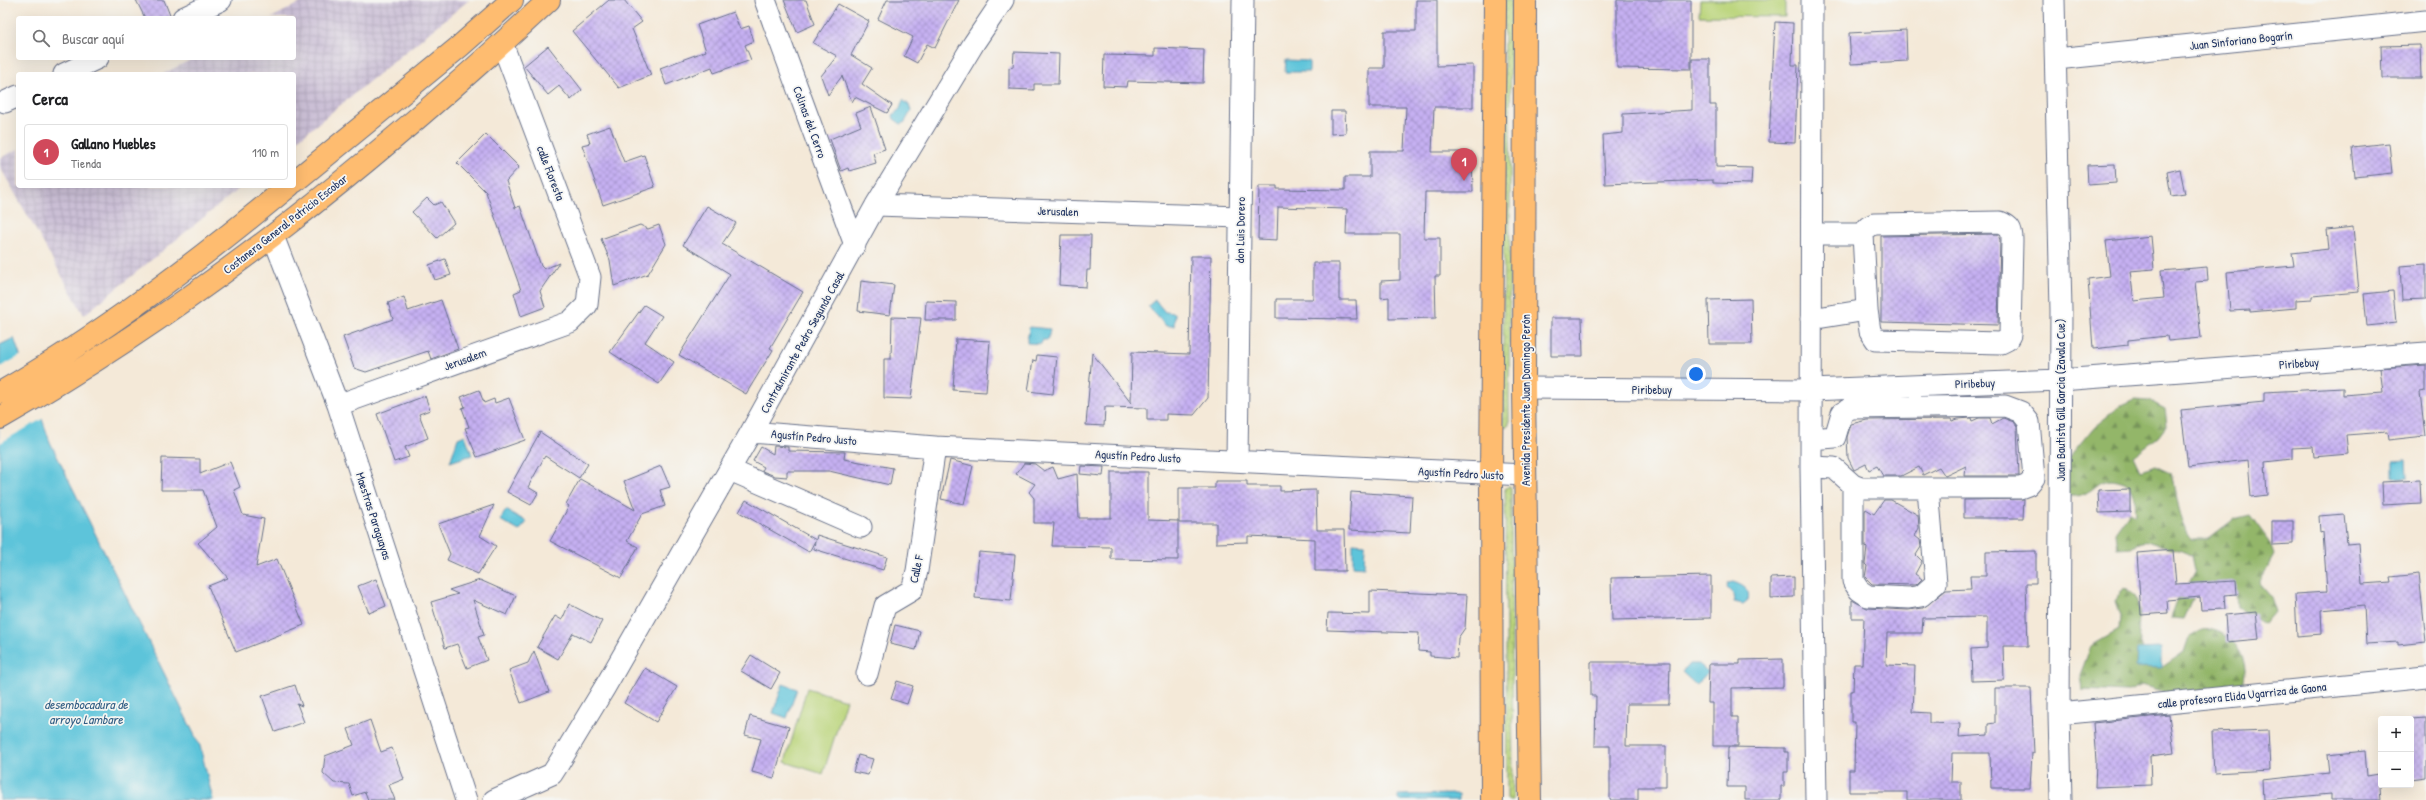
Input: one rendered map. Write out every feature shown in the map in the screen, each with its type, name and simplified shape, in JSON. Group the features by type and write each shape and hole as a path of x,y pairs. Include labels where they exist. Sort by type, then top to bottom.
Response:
{"main road":[{"path":"296,180 459,47 512,0"},
{"name":"Costanera General Patricio Escobar","path":"0,418 69,379 201,290 273,236 448,92 549,0"},
{"path":"1492,800 1491,475 1495,0"},
{"name":"Avenida Presidente Juan Domingo Perón","path":"1524,0 1524,388 1530,800"},
{"path":"0,393 58,360 134,307 287,188"}],"street":[{"path":"187,16 221,0"},
{"name":"Colinas del Cerro","path":"765,0 855,245"},
{"name":"Contralmirante Pedro Segundo Casal","path":"494,800 552,774 606,687 730,470 876,205 974,42 1003,0"},
{"name":"don Luis Dorero","path":"1237,461 1243,0"},
{"path":"1812,0 1811,467 1816,800"},
{"name":"Juan Bautista Gill Garcia (Zavala Cue)","path":"2054,0 2060,380 2059,714 2061,800"},
{"name":"Juan Sinforiano Bogarín","path":"2056,59 2426,20"},
{"name":"calle Floresta","path":"502,43 590,277 587,305"},
{"path":"68,72 94,60"},
{"name":"Jerusalen","path":"876,205 1240,217"},
{"path":"2000,222 2008,225 2012,230 2010,335 2007,340 2001,343 1876,340 1870,331 1867,310 1863,234 1868,227 1874,224 2000,222"},
{"path":"1812,234 1863,234"},
{"name":"Maestras Paraguayas","path":"273,236 338,405 466,800"},
{"name":"Jerusalem","path":"338,405 570,322 587,305"},
{"path":"1811,319 1867,310"},
{"name":"Piribebuy","path":"1524,388 1811,390 2060,380 2426,354"},
{"path":"1811,467 1837,470 1853,485 1861,488 2020,488 2028,485 2034,478 2029,422 2021,412 2005,406 1851,408 1842,413 1835,437 1837,470"},
{"name":"Agustín Pedro Justo","path":"751,432 936,447 1491,475 1525,475"},
{"path":"1811,439 1835,437"},
{"name":"Calle F","path":"867,674 885,606 912,590 917,571 936,447"},
{"path":"730,470 860,527"},
{"path":"1853,485 1853,581 1859,590 1868,596 1909,598 1920,596 1936,583 1928,488"},
{"name":"calle profesora Elida Ugarriza de Gaona","path":"2059,714 2426,676"}],"shaded area":[{"path":"306,0 469,0 296,141 296,72 167,72 190,60 296,60 296,16 275,16"},
{"path":"16,150 16,188 240,188 84,315 0,167 0,158"}],"green space":[{"path":"1504,0 1511,0 1509,425 1506,427 1503,425"},
{"path":"1700,0 1785,0 1785,17 1699,16"},
{"path":"2134,400 2150,401 2165,409 2167,425 2158,437 2133,456 2140,471 2156,466 2171,473 2182,522 2191,539 2208,539 2234,519 2250,515 2269,541 2274,555 2259,583 2270,596 2275,611 2265,623 2237,608 2236,593 2200,583 2184,619 2170,618 2177,599 2180,598 2195,570 2192,556 2181,551 2147,541 2132,547 2117,548 2115,533 2130,512 2136,515 2135,500 2129,485 2110,480 2104,481 2083,494 2071,496 2060,493 2064,463 2094,427 2119,407"},
{"path":"1509,486 1511,489 1513,800 1507,800 1505,489"},
{"path":"2125,587 2135,596 2141,615 2137,631 2147,661 2161,668 2184,652 2189,637 2202,630 2218,632 2225,635 2232,641 2241,654 2245,670 2243,685 2173,694 2142,685 2127,692 2082,690 2080,675 2091,646 2119,630 2120,615 2115,601"},
{"path":"807,688 846,700 823,774 785,762"}],"water":[{"path":"1286,60 1309,61 1309,72 1285,72"},
{"path":"903,100 909,105 911,111 905,122 901,124 894,119 893,115 900,109"},
{"path":"1155,300 1165,312 1175,313 1174,326 1166,326 1148,306"},
{"path":"1029,327 1050,329 1048,340 1042,340 1041,344 1027,343"},
{"name":"desembocadura de arroyo Lambare","path":"14,338 50,442 200,746 213,800 0,800 0,345"},
{"path":"465,435 472,455 450,462 458,438"},
{"path":"2407,460 2408,477 2393,478 2393,461"},
{"path":"506,510 527,522 519,531 500,520"},
{"path":"1353,543 1365,544 1364,567 1353,566"},
{"path":"1733,582 1747,590 1749,596 1748,600 1743,604 1734,602 1733,594 1727,588 1728,583"},
{"path":"2161,648 2161,668 2136,667 2137,649"},
{"path":"1689,664 1699,664 1708,672 1696,685 1682,672"},
{"path":"783,684 797,689 787,718 773,713"},
{"path":"1459,794 1459,800 1398,800 1398,795"}],"pier":[{"path":"22,355 44,418 0,443 0,367"}],"building":[{"path":"136,0 164,0 170,16 144,16"},
{"path":"609,0 624,0 642,22 632,29 651,75 619,88 572,31"},
{"path":"784,0 806,0 815,24 797,32"},
{"path":"887,0 959,0 935,48 927,44 917,63 904,56 913,37 878,19"},
{"path":"1416,0 1437,0 1437,66 1473,65 1473,107 1434,107 1432,152 1472,152 1473,192 1425,192 1424,238 1440,238 1440,276 1435,276 1436,318 1389,319 1389,297 1381,298 1381,281 1400,280 1400,234 1346,234 1347,209 1278,207 1277,240 1258,239 1259,186 1277,186 1277,189 1345,190 1345,177 1370,177 1370,151 1404,151 1406,107 1369,107 1369,68 1384,68 1384,31 1416,31"},
{"path":"1617,0 1691,0 1691,69 1617,68"},
{"path":"838,4 869,21 851,55 872,68 862,84 892,105 887,113 855,97 852,102 842,76 828,95 821,76 837,56 813,43"},
{"path":"733,12 740,29 749,26 754,41 745,45 751,60 714,73 712,67 666,85 660,68 706,51 697,25"},
{"path":"1775,22 1793,23 1792,65 1798,65 1795,143 1769,142"},
{"path":"1906,30 1907,61 1851,64 1849,33"},
{"path":"2420,45 2421,78 2382,78 2381,46"},
{"path":"548,46 582,90 571,100 559,86 548,95 524,66"},
{"path":"1155,48 1204,50 1203,83 1128,81 1127,87 1103,86 1104,55 1155,56"},
{"path":"1014,52 1059,54 1058,84 1034,84 1034,90 1009,89 1009,68 1013,67"},
{"path":"1692,59 1710,59 1710,105 1716,105 1716,167 1752,168 1751,184 1713,183 1713,180 1605,184 1603,135 1623,133 1623,114 1692,110"},
{"path":"871,107 885,149 873,153 876,163 849,171 848,168 841,171 830,139 861,126 856,113"},
{"path":"1331,111 1345,111 1346,133 1331,134"},
{"path":"610,126 624,162 644,155 655,187 603,205 582,145 590,143 587,134"},
{"path":"486,134 519,167 506,181 515,208 520,206 541,266 544,269 559,263 540,291 545,307 521,316 514,293 521,290 486,192 457,163"},
{"path":"2389,143 2392,173 2355,177 2352,147"},
{"path":"2115,164 2116,183 2088,185 2087,165"},
{"path":"2180,169 2185,194 2171,196 2167,172"},
{"path":"427,198 434,205 441,202 454,223 437,238 412,212"},
{"path":"707,206 736,223 722,244 803,292 770,348 773,350 746,394 679,355 730,274 683,245"},
{"path":"640,225 648,229 659,225 666,244 648,274 614,286 610,260 601,239"},
{"path":"2353,227 2359,292 2312,296 2312,299 2296,300 2296,308 2250,312 2250,310 2230,311 2227,272 2294,266 2292,253 2329,249 2327,230"},
{"path":"1998,234 2000,240 1998,325 1881,322 1881,236"},
{"path":"1061,235 1091,235 1090,270 1087,270 1086,287 1059,285"},
{"path":"2151,236 2154,269 2130,271 2134,301 2164,298 2161,271 2207,267 2208,281 2195,282 2201,338 2168,341 2167,336 2128,340 2128,345 2093,349 2088,279 2110,276 2106,241"},
{"path":"1191,256 1211,256 1208,398 1194,415 1166,414 1166,420 1147,420 1147,408 1105,407 1104,426 1086,425 1092,353 1131,403 1132,352 1189,354"},
{"path":"445,259 451,275 435,280 429,265"},
{"path":"1313,263 1339,263 1339,300 1356,300 1357,319 1276,318 1276,299 1313,299"},
{"path":"2426,264 2426,299 2402,300 2400,266"},
{"path":"861,281 894,285 890,315 858,311"},
{"path":"2393,291 2396,323 2367,326 2364,294"},
{"path":"404,297 408,311 441,300 458,349 431,359 428,351 366,372 354,368 343,337 393,319 388,303"},
{"path":"1751,299 1752,344 1709,344 1708,300"},
{"path":"926,301 956,302 956,320 925,320"},
{"path":"644,305 662,316 645,342 674,362 659,384 610,352"},
{"path":"892,317 921,318 911,399 884,398 884,359 891,359"},
{"path":"1551,318 1582,318 1583,356 1551,356"},
{"path":"956,339 990,341 986,392 953,390"},
{"path":"1037,355 1057,357 1053,394 1028,391 1033,360 1036,361"},
{"path":"2426,365 2426,391 2420,392 2425,436 2388,440 2387,432 2346,435 2348,454 2314,457 2313,447 2292,448 2292,459 2265,462 2267,495 2251,497 2248,460 2188,467 2181,410 2264,402 2264,392 2343,388 2343,395 2383,392 2380,368"},
{"path":"479,390 484,403 494,399 495,403 509,398 525,440 477,457 465,428 469,427 462,408 465,407 461,397"},
{"path":"425,396 430,410 419,414 428,438 405,447 409,457 394,462 377,414"},
{"path":"1971,418 1972,421 1979,418 1990,418 1992,424 2003,418 2014,422 2017,426 2019,476 1965,476 1966,466 1945,476 1939,467 1923,475 1919,467 1901,476 1883,476 1877,466 1869,470 1866,464 1854,470 1848,458 1847,437 1851,424 1867,420 1951,419 1952,421"},
{"path":"540,432 588,464 579,478 545,456 528,487 538,493 531,505 507,492"},
{"path":"774,446 788,447 788,451 845,452 844,459 893,468 890,485 829,471 787,471 787,477 775,476 762,471 764,467 753,461 761,447 773,454"},
{"path":"162,458 200,459 200,474 230,462 240,487 234,490 243,515 264,519 256,567 277,559 304,625 236,652 208,586 228,578 198,543 217,527 203,490 161,490"},
{"path":"950,460 973,466 964,504 941,499"},
{"path":"1024,463 1035,464 1044,471 1053,467 1058,479 1077,474 1079,518 1111,518 1111,472 1148,472 1148,520 1178,521 1178,560 1111,559 1111,547 1052,546 1054,523 1034,523 1034,498 1029,492 1035,484 1016,474"},
{"path":"661,466 670,487 660,490 665,506 642,514 627,541 638,547 621,578 550,541 569,506 566,504 580,479 635,510 624,481"},
{"path":"1081,466 1104,467 1103,476 1080,474"},
{"path":"2420,480 2421,503 2383,505 2382,482"},
{"path":"1215,481 1247,481 1247,486 1280,486 1280,491 1316,490 1317,530 1344,530 1345,571 1315,571 1315,539 1248,536 1248,542 1216,543 1216,523 1179,523 1179,488 1215,488"},
{"path":"2130,489 2130,512 2099,513 2098,490"},
{"path":"1351,492 1412,496 1410,533 1349,530"},
{"path":"2024,499 2023,518 1964,518 1964,500"},
{"path":"746,500 816,540 817,535 887,557 883,570 814,549 815,541 809,552 739,512"},
{"path":"1884,500 1891,500 1918,515 1919,528 1915,536 1920,540 1921,547 1916,555 1922,561 1915,574 1922,579 1916,585 1872,584 1865,577 1867,566 1865,564 1867,548 1865,546 1865,511 1866,509 1874,514"},
{"path":"494,505 480,536 496,546 478,574 447,560 450,554 438,524"},
{"path":"2344,514 2347,544 2359,543 2362,584 2392,582 2391,577 2419,574 2426,642 2398,645 2398,642 2366,644 2364,606 2321,610 2322,634 2297,636 2295,594 2327,592 2323,532 2320,533 2319,516"},
{"path":"2272,521 2293,521 2293,544 2272,545"},
{"path":"2173,550 2176,584 2236,581 2237,594 2224,595 2225,609 2201,610 2200,597 2167,600 2168,613 2141,615 2137,553"},
{"path":"2036,551 2036,583 2026,583 2028,646 2003,646 2004,680 1972,681 1971,649 1987,648 1987,617 1923,618 1922,633 1887,633 1886,665 1915,666 1913,712 1929,713 1929,723 1960,724 1959,737 1988,735 1988,724 1995,723 1995,688 2031,688 2034,753 2032,753 2030,788 1991,788 1990,753 1952,753 1951,782 1961,782 1961,800 1907,800 1907,792 1849,792 1849,770 1854,770 1855,722 1851,722 1851,691 1853,691 1854,664 1862,664 1864,618 1852,618 1852,600 1867,608 1908,610 1923,608 1946,590 1971,589 1970,576 1986,576 1986,552"},
{"path":"979,552 1015,555 1011,601 975,598"},
{"path":"1711,576 1711,618 1612,620 1611,578"},
{"path":"1794,577 1794,597 1771,598 1771,578"},
{"path":"376,579 386,606 369,613 358,586"},
{"path":"480,580 516,596 507,615 473,600 484,635 478,637 487,660 467,668 457,644 445,648 431,602 458,594 449,590"},
{"path":"1370,591 1467,595 1465,628 1458,638 1457,658 1430,656 1430,652 1418,651 1419,633 1327,630 1328,613 1370,614"},
{"path":"569,604 602,621 591,642 573,633 558,659 537,647 555,616 562,620"},
{"path":"2256,612 2259,639 2227,642 2225,615"},
{"path":"895,625 920,631 916,650 890,644"},
{"path":"534,651 549,692 521,703 509,670 528,663"},
{"path":"751,655 780,673 771,689 741,671"},
{"path":"1783,659 1783,687 1732,688 1732,717 1738,717 1738,746 1713,746 1713,703 1708,703 1709,664 1740,664 1740,660"},
{"path":"1591,662 1670,662 1669,704 1627,704 1626,746 1666,746 1666,787 1638,787 1638,800 1610,800 1610,746 1595,746 1596,696 1591,696"},
{"path":"645,668 677,687 656,722 624,703"},
{"path":"897,681 913,686 907,704 891,699"},
{"path":"295,685 302,706 297,704 304,722 275,732 262,696"},
{"path":"2169,715 2174,753 2150,756 2151,785 2095,787 2096,761 2093,723"},
{"path":"750,716 789,727 774,778 752,772 761,739 745,735"},
{"path":"2426,718 2426,778 2414,780 2414,752 2414,719"},
{"path":"370,720 381,752 392,748 404,779 389,785 395,800 368,800 365,792 353,796 349,784 334,783 323,773 325,756 354,745 348,729"},
{"path":"2268,730 2270,770 2214,773 2212,732"},
{"path":"1728,747 1785,748 1785,752 1788,752 1788,772 1784,772 1784,786 1781,786 1781,800 1745,800 1745,787 1727,787"},
{"path":"2365,751 2367,776 2378,774 2378,788 2380,788 2381,800 2331,800 2331,794 2263,800 2262,780 2329,773 2327,755"},
{"path":"858,755 873,759 868,775 853,772"}],"place":[{"name":"Gallano Muebles","path":"1464,181"}]}
